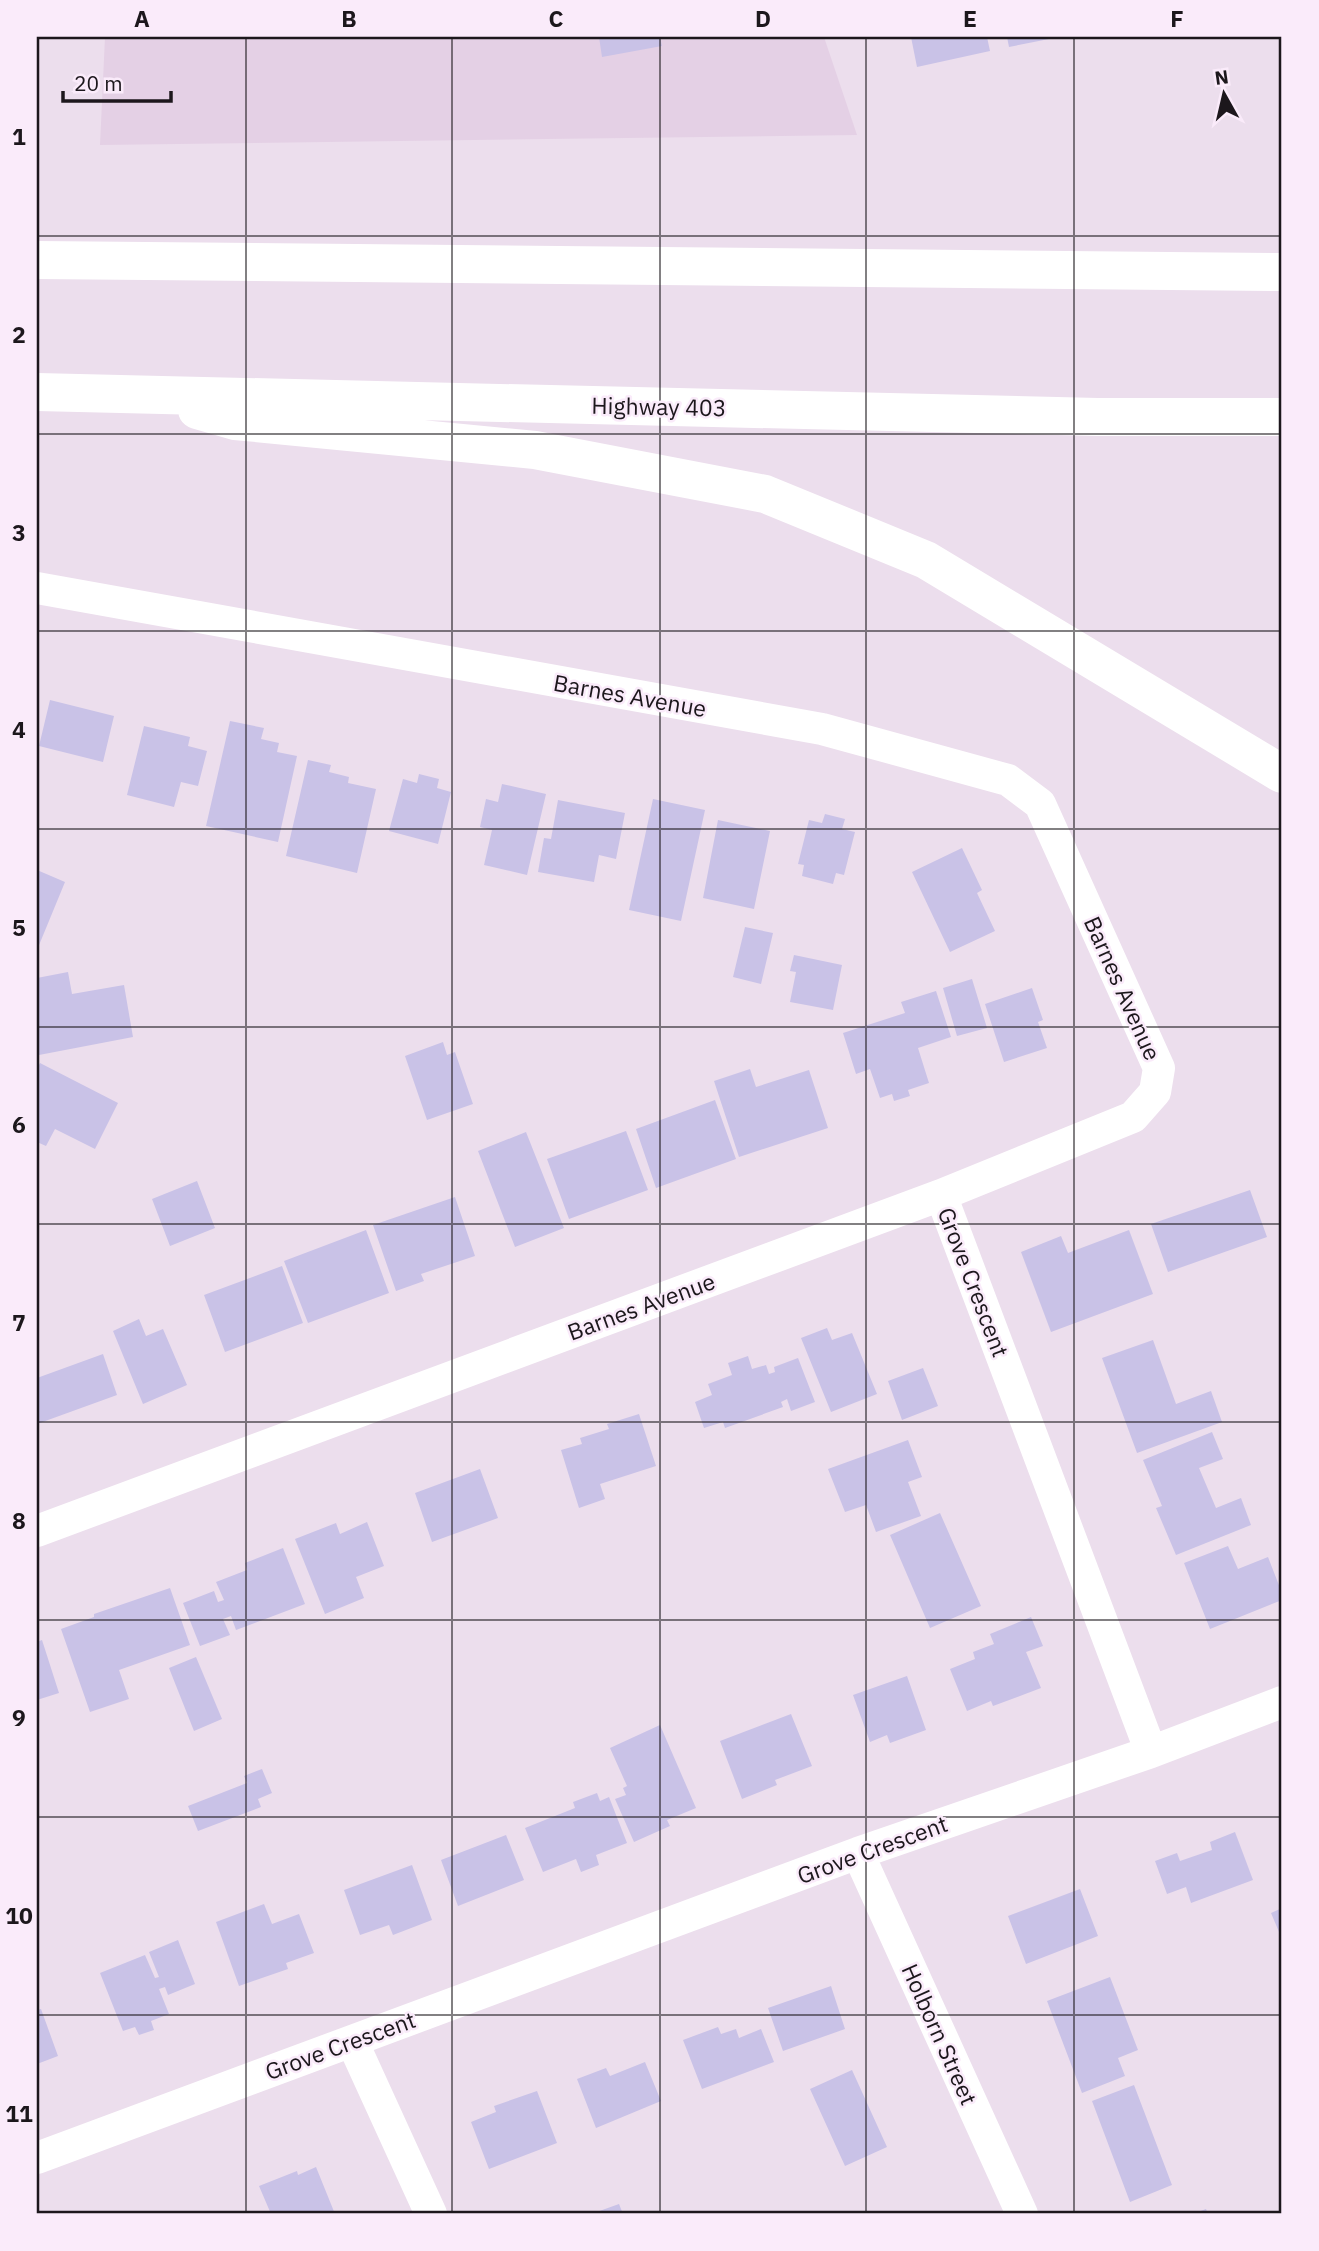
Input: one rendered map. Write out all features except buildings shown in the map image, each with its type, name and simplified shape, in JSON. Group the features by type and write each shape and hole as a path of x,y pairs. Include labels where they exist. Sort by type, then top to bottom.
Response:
{"highway":[{"path":"37,260 1282,272"},
{"name":"Highway 403","path":"37,392 1098,417 1282,416"},
{"path":"142,393 235,421 535,450 765,494 926,559 1282,774"}],"street":[{"name":"Barnes Avenue","path":"37,588 822,729 1008,780 1041,804 1159,1068 1154,1092 1133,1117 941,1195 37,1531"},
{"name":"Grove Crescent","path":"37,2158 858,1853 1152,1752 941,1195"},
{"path":"1152,1752 1282,1702"},
{"name":"Holborn Street","path":"858,1853 1022,2214"},
{"path":"352,2041 431,2214"}],"shaded area":[{"path":"105,37 824,37 857,135 100,145"}]}
